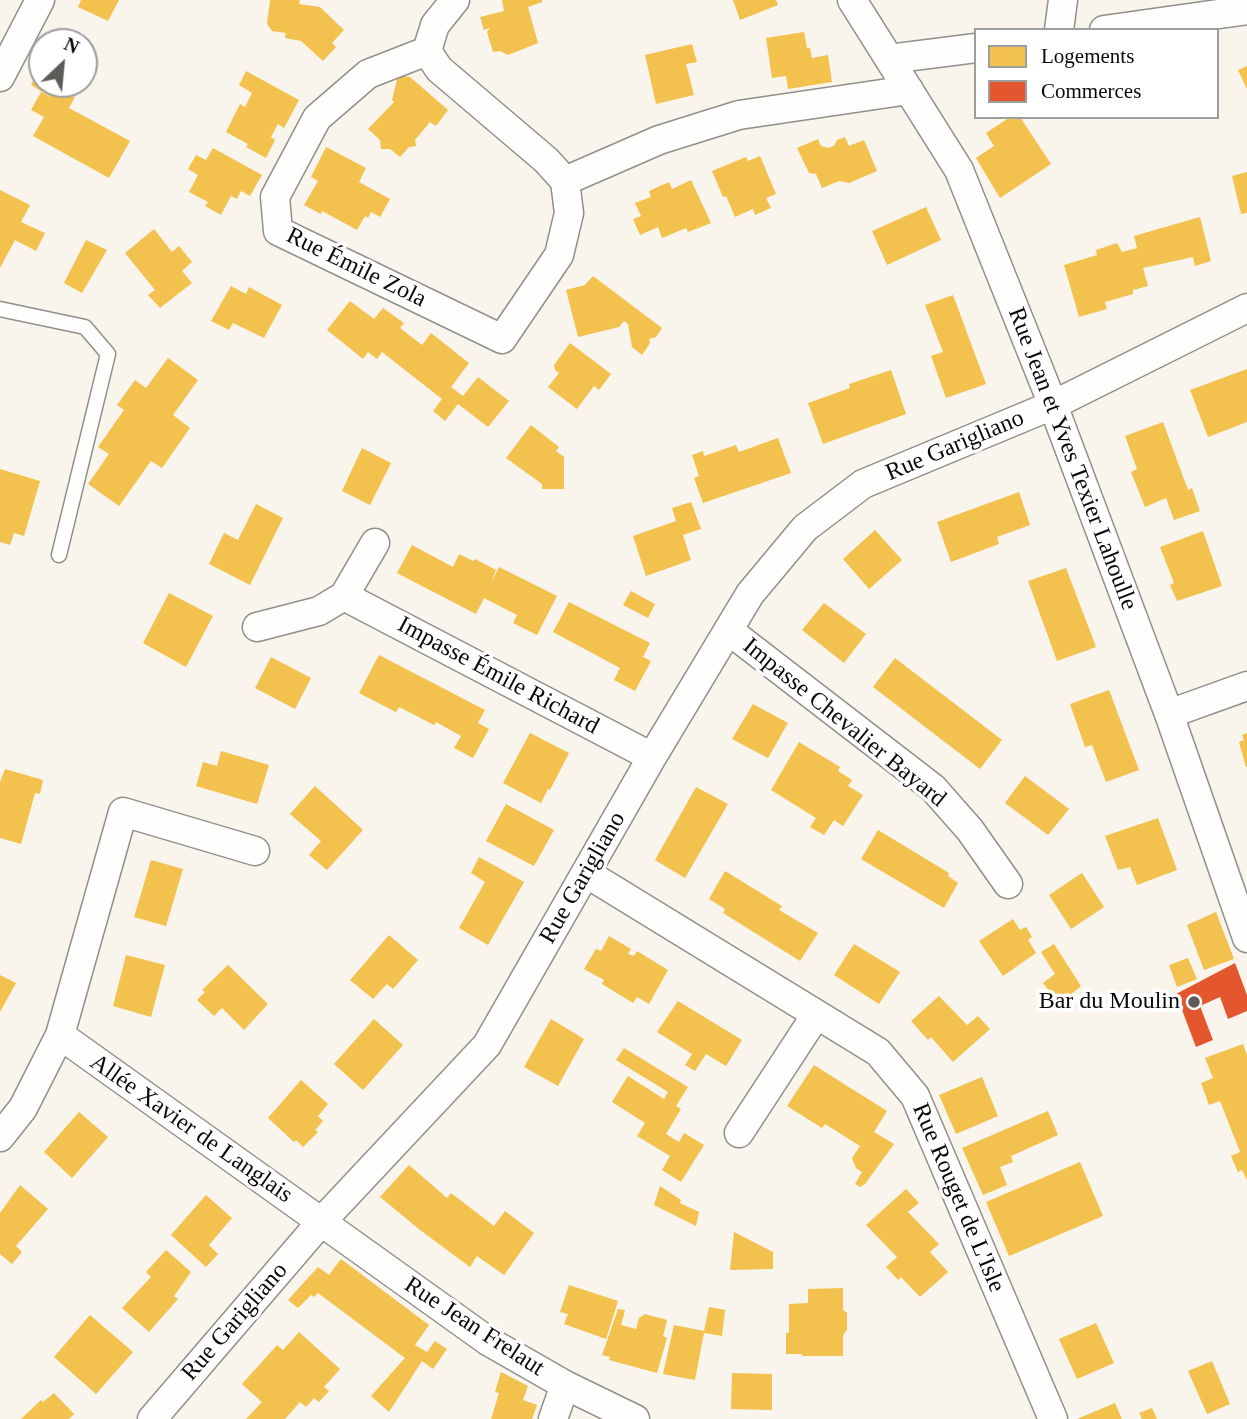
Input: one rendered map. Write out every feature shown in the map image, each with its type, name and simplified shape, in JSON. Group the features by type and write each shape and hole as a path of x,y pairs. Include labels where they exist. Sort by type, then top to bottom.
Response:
{"street":[{"path":"0,77 40,0"},
{"path":"455,0 435,25 427,51 439,69 546,160 565,181 659,140 739,115 909,90"},
{"name":"Rue Jean et Yves Texier Lahoulle","path":"852,0 959,170 1054,405 1169,714 1247,938"},
{"path":"1059,28 1063,0"},
{"path":"1118,28 1247,10"},
{"path":"889,60 974,48"},
{"name":"Rue Émile Zola","path":"427,51 368,74 317,118 275,197 278,231 502,339 559,255 569,213 565,181"},
{"name":"Rue Garigliano","path":"152,1419 321,1222 487,1045 652,757 750,594 804,528 863,484 1054,405 1247,308"},
{"path":"257,627 319,611 344,596 375,543"},
{"name":"Impasse Émile Richard","path":"344,596 652,757"},
{"name":"Impasse Chevalier Bayard","path":"728,630 933,788 970,830 1009,884"},
{"path":"1169,714 1247,685"},
{"path":"0,1137 23,1108 60,1035 123,813 256,851"},
{"name":"Rue Rouget de L'Isle","path":"586,873 878,1052 915,1096 1053,1419"},
{"path":"739,1133 816,1014"},
{"name":"Allée Xavier de Langlais","path":"60,1035 321,1222"},
{"name":"Rue Jean Frelaut","path":"321,1222 488,1341 565,1385 635,1419"},
{"path":"553,1419 565,1385"}],"lane":[{"path":"0,309 85,327 108,354 59,555"}],"building: Logements":[{"path":"81,0 119,0 108,21 78,7"},
{"path":"270,0 300,0 299,4 320,7 344,30 332,43 336,47 323,61 301,41 285,38 286,33 272,31 267,24"},
{"path":"502,0 542,0 528,7 538,43 508,55 500,51 493,52 487,32 490,28 484,30 480,17 504,11"},
{"path":"733,0 776,0 778,5 740,20"},
{"path":"804,32 812,58 828,55 832,82 788,89 786,76 772,78 766,38"},
{"path":"692,44 697,62 686,64 694,95 656,104 645,55"},
{"path":"1247,66 1247,89 1238,70"},
{"path":"246,71 299,100 284,128 278,124 271,137 275,140 266,158 226,132 240,104 245,107 252,93 239,85"},
{"path":"398,75 410,77 448,110 436,126 430,122 415,140 416,146 409,147 400,157 390,149 381,149 380,140 368,129 394,102 392,100"},
{"path":"38,98 74,98 69,108 130,141 109,178 33,136 44,117 31,110"},
{"path":"1007,119 1021,119 1051,164 1000,198 976,158 994,146 986,133"},
{"path":"845,137 849,146 864,140 877,171 849,183 839,181 822,188 816,174 809,173 797,148 818,139 821,146 828,148"},
{"path":"326,147 366,168 359,182 390,199 380,217 371,212 368,218 365,216 357,230 322,211 321,214 304,205 318,181 311,177"},
{"path":"213,148 262,175 250,196 241,191 237,199 231,196 221,215 205,206 208,202 189,192 198,175 188,169 196,155 206,160"},
{"path":"760,156 776,194 766,198 771,208 755,215 753,209 735,217 712,171 746,157 748,161"},
{"path":"1247,172 1247,213 1241,214 1232,176"},
{"path":"691,180 711,223 688,232 686,228 662,238 658,227 640,235 633,219 641,216 635,203 651,197 649,191 669,182 672,189"},
{"path":"0,190 30,205 21,222 45,233 36,251 15,240 0,268"},
{"path":"926,207 941,240 887,265 872,231"},
{"path":"1200,217 1211,261 1195,266 1193,257 1143,268 1148,286 1133,290 1133,294 1105,302 1107,309 1079,317 1064,265 1097,255 1096,250 1117,243 1122,252 1137,248 1134,236"},
{"path":"154,229 172,252 179,246 192,262 182,271 192,283 160,308 148,295 155,290 125,253"},
{"path":"86,240 107,250 82,293 64,283"},
{"path":"593,276 662,328 656,337 649,339 650,343 642,355 632,347 628,324 624,321 619,327 578,337 566,290 585,285"},
{"path":"231,286 246,294 249,287 282,305 264,338 233,323 229,330 211,321"},
{"path":"953,295 986,384 946,398 931,356 943,352 925,305"},
{"path":"350,301 374,319 383,308 404,323 400,328 422,345 431,333 469,363 451,387 463,396 478,377 509,401 488,427 458,404 445,421 433,411 442,399 382,352 377,359 368,352 363,359 327,330"},
{"path":"570,343 611,374 599,390 594,386 577,409 548,387 559,373 554,365"},
{"path":"168,358 198,380 173,415 190,428 162,468 151,461 119,506 88,484 109,454 98,447 124,410 117,405 135,380 146,388"},
{"path":"1247,369 1247,422 1208,437 1190,390"},
{"path":"891,370 906,414 823,444 808,403 850,388 849,384"},
{"path":"1163,422 1188,490 1192,488 1200,511 1174,520 1166,498 1145,507 1131,472 1137,469 1125,436"},
{"path":"531,425 559,447 556,451 564,457 564,489 542,489 542,484 506,458"},
{"path":"778,438 791,473 703,503 694,478 699,476 692,455 703,451 704,456 736,445 739,452"},
{"path":"362,448 391,463 370,505 342,491"},
{"path":"0,469 40,481 24,536 14,533 10,545 0,542"},
{"path":"1019,492 1030,525 997,537 999,544 951,562 937,522"},
{"path":"691,502 701,529 683,535 691,560 646,576 633,536 676,521 672,508"},
{"path":"256,504 283,518 250,585 209,564 224,533 238,540"},
{"path":"875,530 902,560 869,589 843,559"},
{"path":"1203,531 1222,586 1177,601 1170,585 1174,583 1160,547"},
{"path":"412,545 453,567 459,554 473,561 475,559 496,570 491,583 499,567 557,596 537,635 513,623 517,615 484,598 476,614 397,573"},
{"path":"1066,568 1096,647 1057,661 1028,581"},
{"path":"631,591 655,604 648,618 623,605"},
{"path":"169,593 213,616 186,667 143,643"},
{"path":"569,602 650,643 643,657 651,661 635,691 614,680 620,668 553,632"},
{"path":"824,603 866,634 844,663 802,630"},
{"path":"379,655 485,710 478,723 489,729 473,758 454,748 461,736 436,722 434,725 399,707 396,712 359,693"},
{"path":"271,657 311,678 295,709 255,688"},
{"path":"895,658 1002,740 980,769 873,687"},
{"path":"1109,690 1139,770 1106,782 1092,745 1085,747 1070,704"},
{"path":"753,704 788,723 768,758 732,739"},
{"path":"530,733 569,753 541,803 503,783"},
{"path":"1247,733 1246,767 1239,742 1244,740 1242,735"},
{"path":"799,742 840,767 838,771 852,780 848,786 863,795 843,826 834,820 824,835 810,827 816,818 771,790"},
{"path":"221,751 269,765 257,804 196,786 203,762 217,766"},
{"path":"5,769 43,780 40,794 35,793 21,844 0,838 0,782"},
{"path":"1025,776 1069,809 1048,835 1005,803"},
{"path":"315,786 363,830 327,870 309,855 321,841 290,814"},
{"path":"696,787 728,804 685,878 655,860"},
{"path":"506,804 554,830 534,866 486,841"},
{"path":"1158,818 1177,870 1137,885 1130,867 1118,870 1105,836"},
{"path":"878,830 949,873 948,876 958,883 944,908 861,859"},
{"path":"479,857 524,882 488,945 459,928 485,882 471,873"},
{"path":"151,860 183,869 166,926 134,917"},
{"path":"725,871 782,906 779,910 818,933 800,961 723,913 725,909 709,899"},
{"path":"1082,873 1104,907 1071,929 1049,895"},
{"path":"1216,912 1234,959 1204,970 1187,925"},
{"path":"1013,919 1020,930 1026,927 1032,937 1028,940 1036,953 1003,976 979,941"},
{"path":"389,935 418,960 393,989 387,984 373,999 350,980"},
{"path":"609,936 631,949 628,954 634,956 637,951 668,970 649,1004 637,997 633,1003 602,984 604,980 584,969 596,949 601,951"},
{"path":"854,944 900,972 879,1004 834,975"},
{"path":"1054,944 1081,986 1059,1004 1043,983 1055,974 1041,952"},
{"path":"126,955 165,965 151,1017 113,1006"},
{"path":"1188,958 1197,979 1177,987 1169,965"},
{"path":"228,965 268,1004 244,1030 222,1008 214,1016 197,1000 205,992 202,990"},
{"path":"0,975 16,983 0,1012"},
{"path":"939,996 967,1025 978,1016 990,1029 953,1062 931,1037 928,1040 911,1021"},
{"path":"678,1001 742,1040 726,1066 706,1054 695,1071 685,1065 692,1054 657,1032"},
{"path":"374,1019 403,1045 363,1090 334,1064"},
{"path":"551,1019 584,1039 558,1086 524,1067"},
{"path":"1243,1044 1247,1055 1247,1180 1242,1170 1238,1172 1231,1156 1240,1152 1220,1101 1209,1105 1201,1083 1213,1078 1205,1058"},
{"path":"624,1048 688,1087 676,1106 681,1109 666,1134 679,1142 684,1133 704,1145 681,1182 662,1170 670,1156 637,1136 645,1123 612,1102 628,1076 664,1099 668,1092 616,1060"},
{"path":"814,1065 887,1111 874,1132 894,1144 860,1187 855,1184 862,1172 856,1168 852,1158 860,1146 825,1124 822,1128 787,1106"},
{"path":"982,1077 998,1116 956,1134 939,1095"},
{"path":"301,1080 328,1104 318,1116 323,1121 315,1130 318,1132 303,1147 268,1118"},
{"path":"1048,1111 1058,1135 1011,1156 1013,1162 1000,1167 1007,1185 983,1195 962,1148"},
{"path":"79,1112 108,1137 72,1178 44,1152"},
{"path":"1080,1162 1103,1216 1009,1256 986,1202"},
{"path":"409,1165 447,1198 451,1193 494,1226 505,1211 534,1233 504,1275 477,1256 470,1267 380,1197"},
{"path":"20,1185 48,1209 16,1246 22,1252 12,1264 0,1254 0,1213"},
{"path":"660,1186 681,1200 680,1203 699,1212 696,1226 654,1205"},
{"path":"906,1189 919,1203 908,1212 939,1244 930,1252 948,1272 920,1297 901,1277 898,1280 886,1267 897,1257 866,1225"},
{"path":"206,1195 232,1218 209,1245 218,1254 206,1267 171,1235"},
{"path":"734,1232 773,1252 773,1269 730,1270"},
{"path":"166,1250 191,1272 174,1296 178,1299 149,1332 122,1308 151,1277 146,1272"},
{"path":"341,1259 429,1325 415,1345 427,1352 435,1341 447,1349 433,1369 422,1361 389,1412 371,1396 405,1358 318,1293 314,1297 311,1295 298,1308 288,1300 318,1267 329,1275"},
{"path":"569,1285 618,1301 606,1339 564,1324 568,1314 560,1312"},
{"path":"843,1288 847,1330 843,1335 843,1356 786,1354 789,1304 808,1303 808,1289"},
{"path":"709,1307 725,1310 722,1336 704,1333 695,1380 663,1374 674,1325 704,1331"},
{"path":"618,1309 625,1310 621,1325 636,1329 639,1318 645,1314 667,1320 663,1336 667,1338 657,1373 609,1360 610,1357 602,1355"},
{"path":"90,1315 133,1352 96,1394 54,1357"},
{"path":"1096,1323 1114,1363 1077,1379 1059,1339"},
{"path":"299,1332 340,1369 324,1387 329,1391 319,1402 314,1398 306,1407 300,1402 285,1419 246,1419 262,1402 242,1384 277,1345 283,1350"},
{"path":"1212,1361 1230,1404 1207,1414 1188,1371"},
{"path":"501,1372 528,1386 523,1400 537,1405 532,1419 491,1419 499,1393 495,1392"},
{"path":"732,1373 772,1374 772,1410 731,1409"},
{"path":"54,1393 74,1414 69,1419 21,1419 41,1400 43,1402"},
{"path":"1115,1403 1122,1419 1077,1419"},
{"path":"1152,1408 1157,1419 1142,1419 1139,1413"}],"building: Commerces":[{"name":"Bar du Moulin","path":"1235,963 1247,995 1247,1011 1228,1019 1220,997 1200,1006 1213,1040 1196,1047 1176,994"}],"place":[{"name":"Bar du Moulin","path":"1194,1002"}]}
